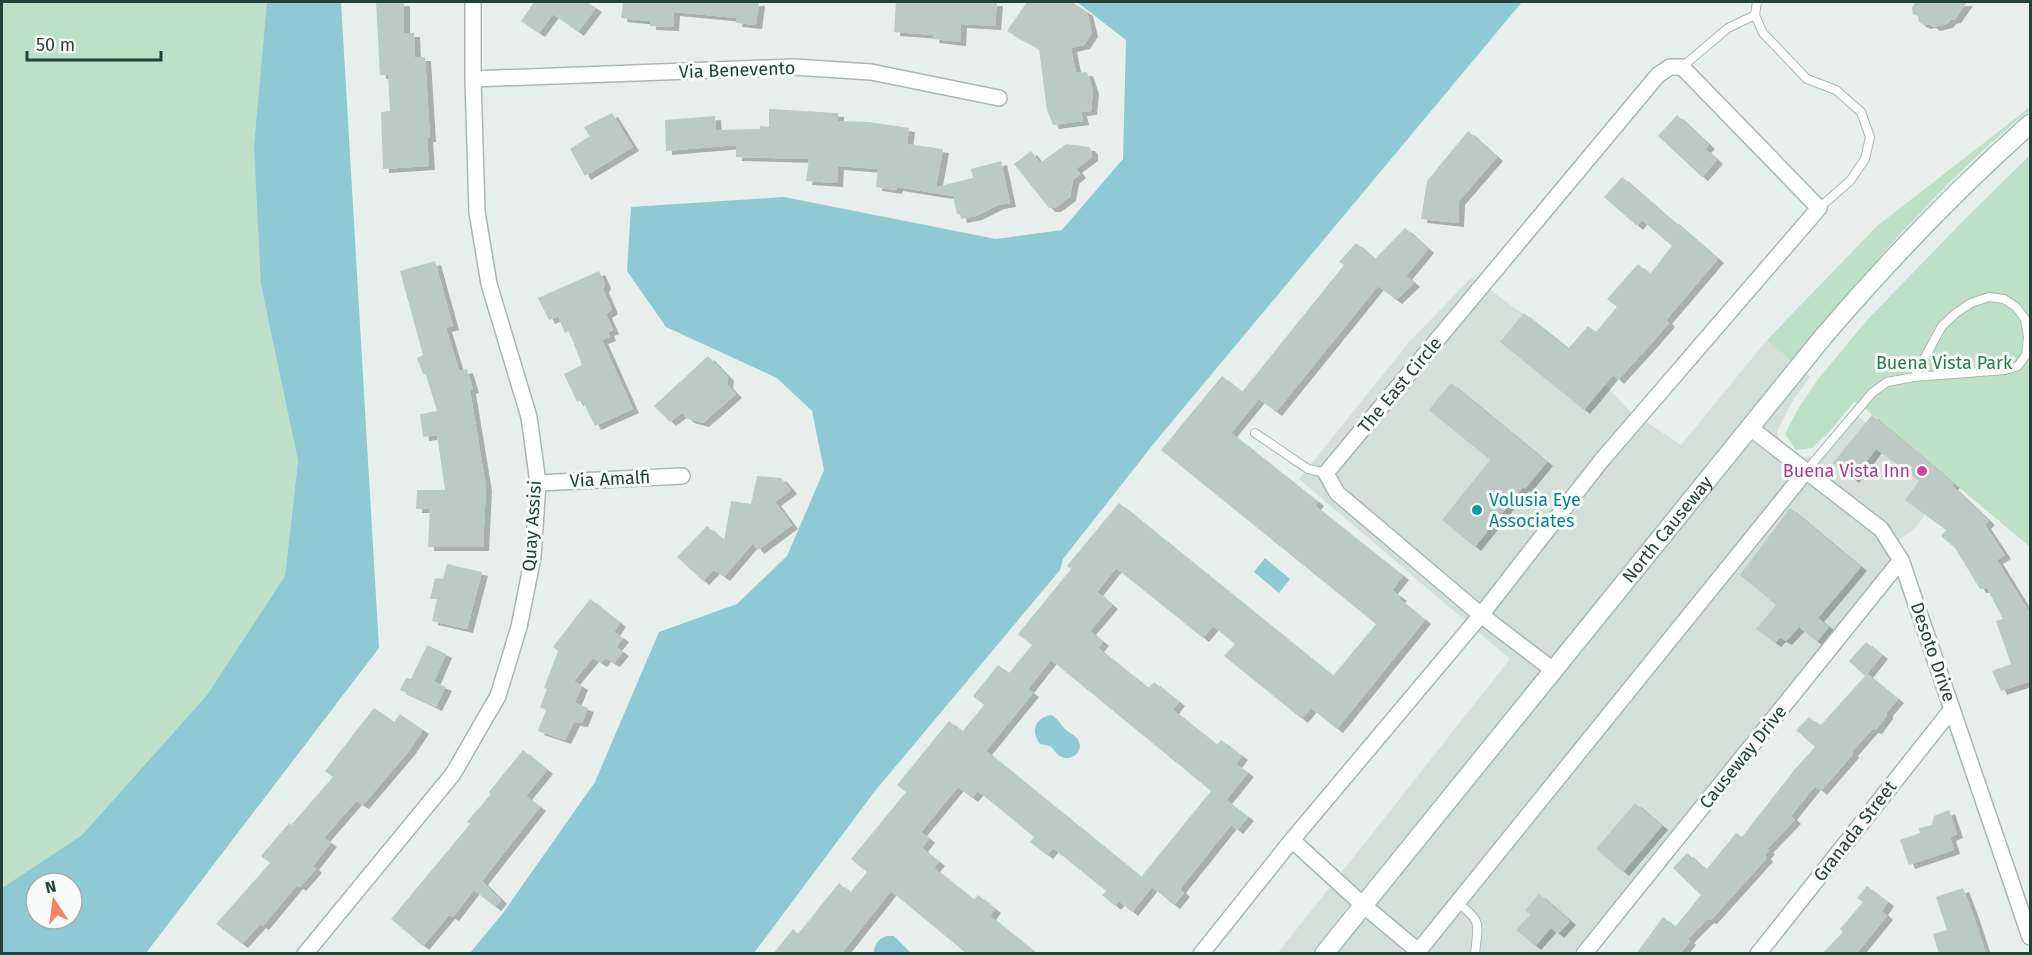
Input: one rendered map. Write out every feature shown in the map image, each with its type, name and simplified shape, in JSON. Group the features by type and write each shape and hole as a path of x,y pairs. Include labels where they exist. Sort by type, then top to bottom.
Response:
{"main road":[{"name":"North Causeway","path":"1324,954 1749,427 1876,276 1982,166 2031,124"}],"street":[{"name":"Quay Assisi","path":"305,954 453,774 498,696 519,627 533,557 538,483 529,417 489,284 477,212 473,2"},
{"name":"Via Benevento","path":"473,79 794,67 871,72 999,98"},
{"path":"1201,954 1292,840 1481,615 1601,461 1819,208 1676,67"},
{"name":"The East Circle","path":"1326,473 1658,75 1676,67"},
{"name":"Desoto Drive","path":"1749,427 1881,530 1902,560 2031,937"},
{"path":"1292,840 1417,952 1806,471"},
{"path":"1326,473 1336,493 1481,615 1553,670"},
{"name":"Via Amalfi","path":"538,483 682,476"},
{"name":"Causeway Drive","path":"1584,954 1902,560"},
{"name":"Granada Street","path":"1758,954 1952,710"}],"lane":[{"path":"1757,2 1755,15 1763,33 1807,79 1836,90 1861,112 1870,137 1865,159 1850,181 1819,208"},
{"path":"1676,67 1728,28 1755,15"},
{"path":"1806,471 1872,393 1887,382 1914,377 2005,370 2018,366 2026,355 2028,337 2025,319 2016,307 2004,299 1989,297 1971,303 1942,326 1914,377"},
{"path":"1255,433 1308,469 1326,473"},
{"path":"1457,903 1476,918 1478,924 1474,954"}],"shaded area":[{"path":"1472,277 1565,344 1630,411 1681,445 1767,340 1791,361 1311,953 1277,954 1510,659 1299,479 1410,341"},
{"path":"1806,374 1810,377 1792,402 1777,432 1779,439 1792,457 1797,459 1817,455 1855,414 1946,488 1915,528 1890,547 1891,559 1573,953 1337,954"}],"green space":[{"path":"2,2 267,2 261,285 298,461 285,576 207,695 82,835 28,871 24,871 24,873 2,888"},
{"path":"2030,107 2030,110 1965,167 1934,198 1791,361 1767,340 1877,226"},
{"name":"Buena Vista Park","path":"2030,155 2030,547 1862,406 1854,402 1830,431 1812,448 1796,450 1785,434 1799,407 1819,378 1868,319"}],"water":[{"path":"267,2 341,2 379,648 146,953 2,953 2,888 24,873 24,931 84,931 84,871 28,871 82,835 207,695 285,576 298,461 261,285 254,147"},
{"path":"1077,2 1522,2 1155,442 1063,559 1060,570 875,791 754,953 470,953 503,913 595,782 659,632 737,604 787,556 824,470 812,411 777,378 666,327 627,271 631,207 784,197 996,239 1062,230 1123,159 1126,40"},
{"path":"1265,558 1290,579 1279,593 1254,572"},
{"path":"1051,715 1075,736 1080,744 1078,752 1072,757 1060,756 1050,746 1040,744 1037,739 1035,730 1038,722"},
{"path":"886,936 894,936 911,953 874,953 877,943"}],"building":[{"path":"376,2 404,2 404,33 414,33 415,57 425,57 430,138 427,138 429,166 383,169 381,112 390,111 388,75 380,75"},
{"path":"534,2 587,2 596,8 578,32 553,14 539,33 521,21"},
{"path":"623,2 759,2 756,25 736,23 737,18 674,12 673,27 650,26 650,21 621,18"},
{"path":"896,2 997,2 995,26 961,24 960,42 933,39 934,35 894,32"},
{"path":"1027,2 1072,2 1087,12 1092,33 1084,45 1071,48 1076,73 1087,72 1093,90 1091,111 1081,112 1083,121 1053,125 1047,110 1039,49 1007,31"},
{"path":"1915,2 1967,2 1955,19 1950,20 1947,24 1934,27 1919,22 1918,16 1913,14 1912,8"},
{"path":"769,109 838,113 838,121 869,122 909,128 907,144 943,149 936,187 973,178 971,169 1001,161 1010,203 998,205 976,216 961,219 960,214 957,214 953,196 897,187 896,190 876,187 878,169 838,166 837,183 806,181 809,159 736,157 736,145 666,151 665,120 715,116 716,130 760,129 760,126 769,127"},
{"path":"612,113 633,147 585,176 570,149 590,136 584,127"},
{"path":"1677,115 1709,145 1705,149 1717,160 1702,177 1658,136"},
{"path":"1468,131 1497,157 1459,201 1458,223 1421,219 1427,181"},
{"path":"1066,144 1089,147 1092,157 1076,169 1080,174 1073,180 1070,197 1055,208 1049,208 1014,164 1031,151 1040,163"},
{"path":"1622,177 1718,259 1666,320 1669,323 1650,345 1618,380 1613,375 1584,410 1500,342 1524,313 1568,349 1588,326 1596,332 1617,307 1607,299 1638,264 1650,274 1672,246 1642,220 1637,226 1604,197"},
{"path":"1405,228 1428,249 1406,276 1414,283 1396,300 1378,286 1276,412 1259,399 1231,433 1318,502 1315,506 1403,576 1392,590 1401,597 1399,599 1425,620 1337,729 1311,708 1302,719 1224,656 1235,644 1213,626 1203,638 1116,568 1097,592 1112,605 1090,631 1103,642 1098,648 1148,688 1154,682 1179,702 1173,710 1217,745 1221,740 1242,756 1236,764 1248,773 1226,800 1248,817 1237,830 1231,825 1180,889 1184,893 1174,905 1152,887 1132,912 1119,901 1115,906 1102,895 1106,891 1053,848 1047,855 1030,842 1034,837 978,791 972,798 958,787 921,832 929,839 922,848 939,862 934,868 974,900 978,895 995,909 990,916 1037,954 967,954 891,891 841,954 773,954 793,929 798,934 839,883 850,893 867,872 851,859 906,792 897,785 949,721 962,732 984,705 973,696 998,665 1009,673 1032,645 1018,634 1071,569 1067,566 1119,503 1333,676 1376,624 1161,450 1222,376 1242,392 1344,265 1339,262 1356,243 1375,259","holes":["1051,660 1211,791 1141,877 986,751 1033,693 1028,689"]},
{"path":"435,261 453,326 446,328 459,371 467,369 473,389 470,390 486,487 483,547 428,547 430,509 416,509 417,490 445,490 437,435 423,437 420,414 437,411 426,375 423,374 417,358 423,355 400,271"},
{"path":"599,271 605,284 603,289 612,310 606,314 613,330 608,332 610,337 602,340 633,409 595,426 582,400 577,402 564,374 582,365 569,331 565,333 558,316 549,320 538,298"},
{"path":"708,356 728,377 727,384 736,394 703,423 688,419 682,413 670,422 654,406"},
{"path":"1451,383 1547,462 1525,489 1523,487 1475,547 1442,520 1490,460 1429,410"},
{"path":"1872,415 1954,484 1952,486 1989,521 1985,525 2005,555 1997,560 2031,615 2031,681 2001,691 1992,671 2011,664 1996,621 2003,619 1987,588 1980,589 1955,548 1941,536 1946,530 1905,500 1919,481 1876,449 1853,479 1833,463"},
{"path":"757,476 781,478 791,490 775,502 792,525 758,550 753,543 724,577 714,570 703,581 677,557 707,526 724,541 731,501 751,504"},
{"path":"1790,508 1861,567 1818,618 1829,627 1817,642 1799,627 1786,641 1780,638 1775,643 1756,629 1776,605 1740,575"},
{"path":"447,564 482,572 467,629 432,621 437,599 430,599 435,578 443,579"},
{"path":"590,599 620,623 614,632 623,638 616,647 623,652 614,663 605,658 601,663 593,658 574,681 582,686 575,703 588,708 582,723 574,722 565,740 538,731 546,710 540,707 547,689 544,688 558,651 553,647"},
{"path":"1866,642 1882,655 1867,674 1898,699 1876,730 1872,729 1821,791 1815,786 1791,816 1795,820 1767,849 1769,850 1765,855 1767,858 1711,920 1708,919 1688,939 1690,941 1680,954 1636,954 1663,917 1675,927 1701,895 1673,868 1687,853 1706,870 1736,833 1742,837 1815,747 1796,730 1809,717 1820,726 1865,676 1849,661"},
{"path":"427,645 446,654 434,682 446,687 436,707 400,690 406,678 411,679"},
{"path":"374,708 394,722 400,714 423,730 409,751 363,805 356,801 324,838 331,843 313,866 316,869 300,887 297,885 263,926 260,924 242,944 216,924 270,863 261,856 333,777 325,771"},
{"path":"523,750 547,770 526,796 540,807 482,881 501,900 495,907 474,890 453,917 449,915 423,946 391,919 470,824 467,822"},
{"path":"1635,803 1662,826 1623,872 1596,849"},
{"path":"1949,810 1957,834 1950,837 1954,850 1909,865 1900,840 1920,833 1919,828 1932,825 1934,816"},
{"path":"1867,886 1888,902 1882,911 1887,916 1856,954 1822,954 1843,932 1840,929 1863,902 1857,898"},
{"path":"1963,888 1986,954 1939,954 1933,934 1947,930 1936,897"},
{"path":"1539,894 1570,921 1558,934 1551,928 1535,946 1516,930 1530,915 1525,910"}],"place":[{"name":"Buena Vista Inn","path":"1922,471"},
{"name":"Volusia Eye Associates","path":"1477,510"}]}
